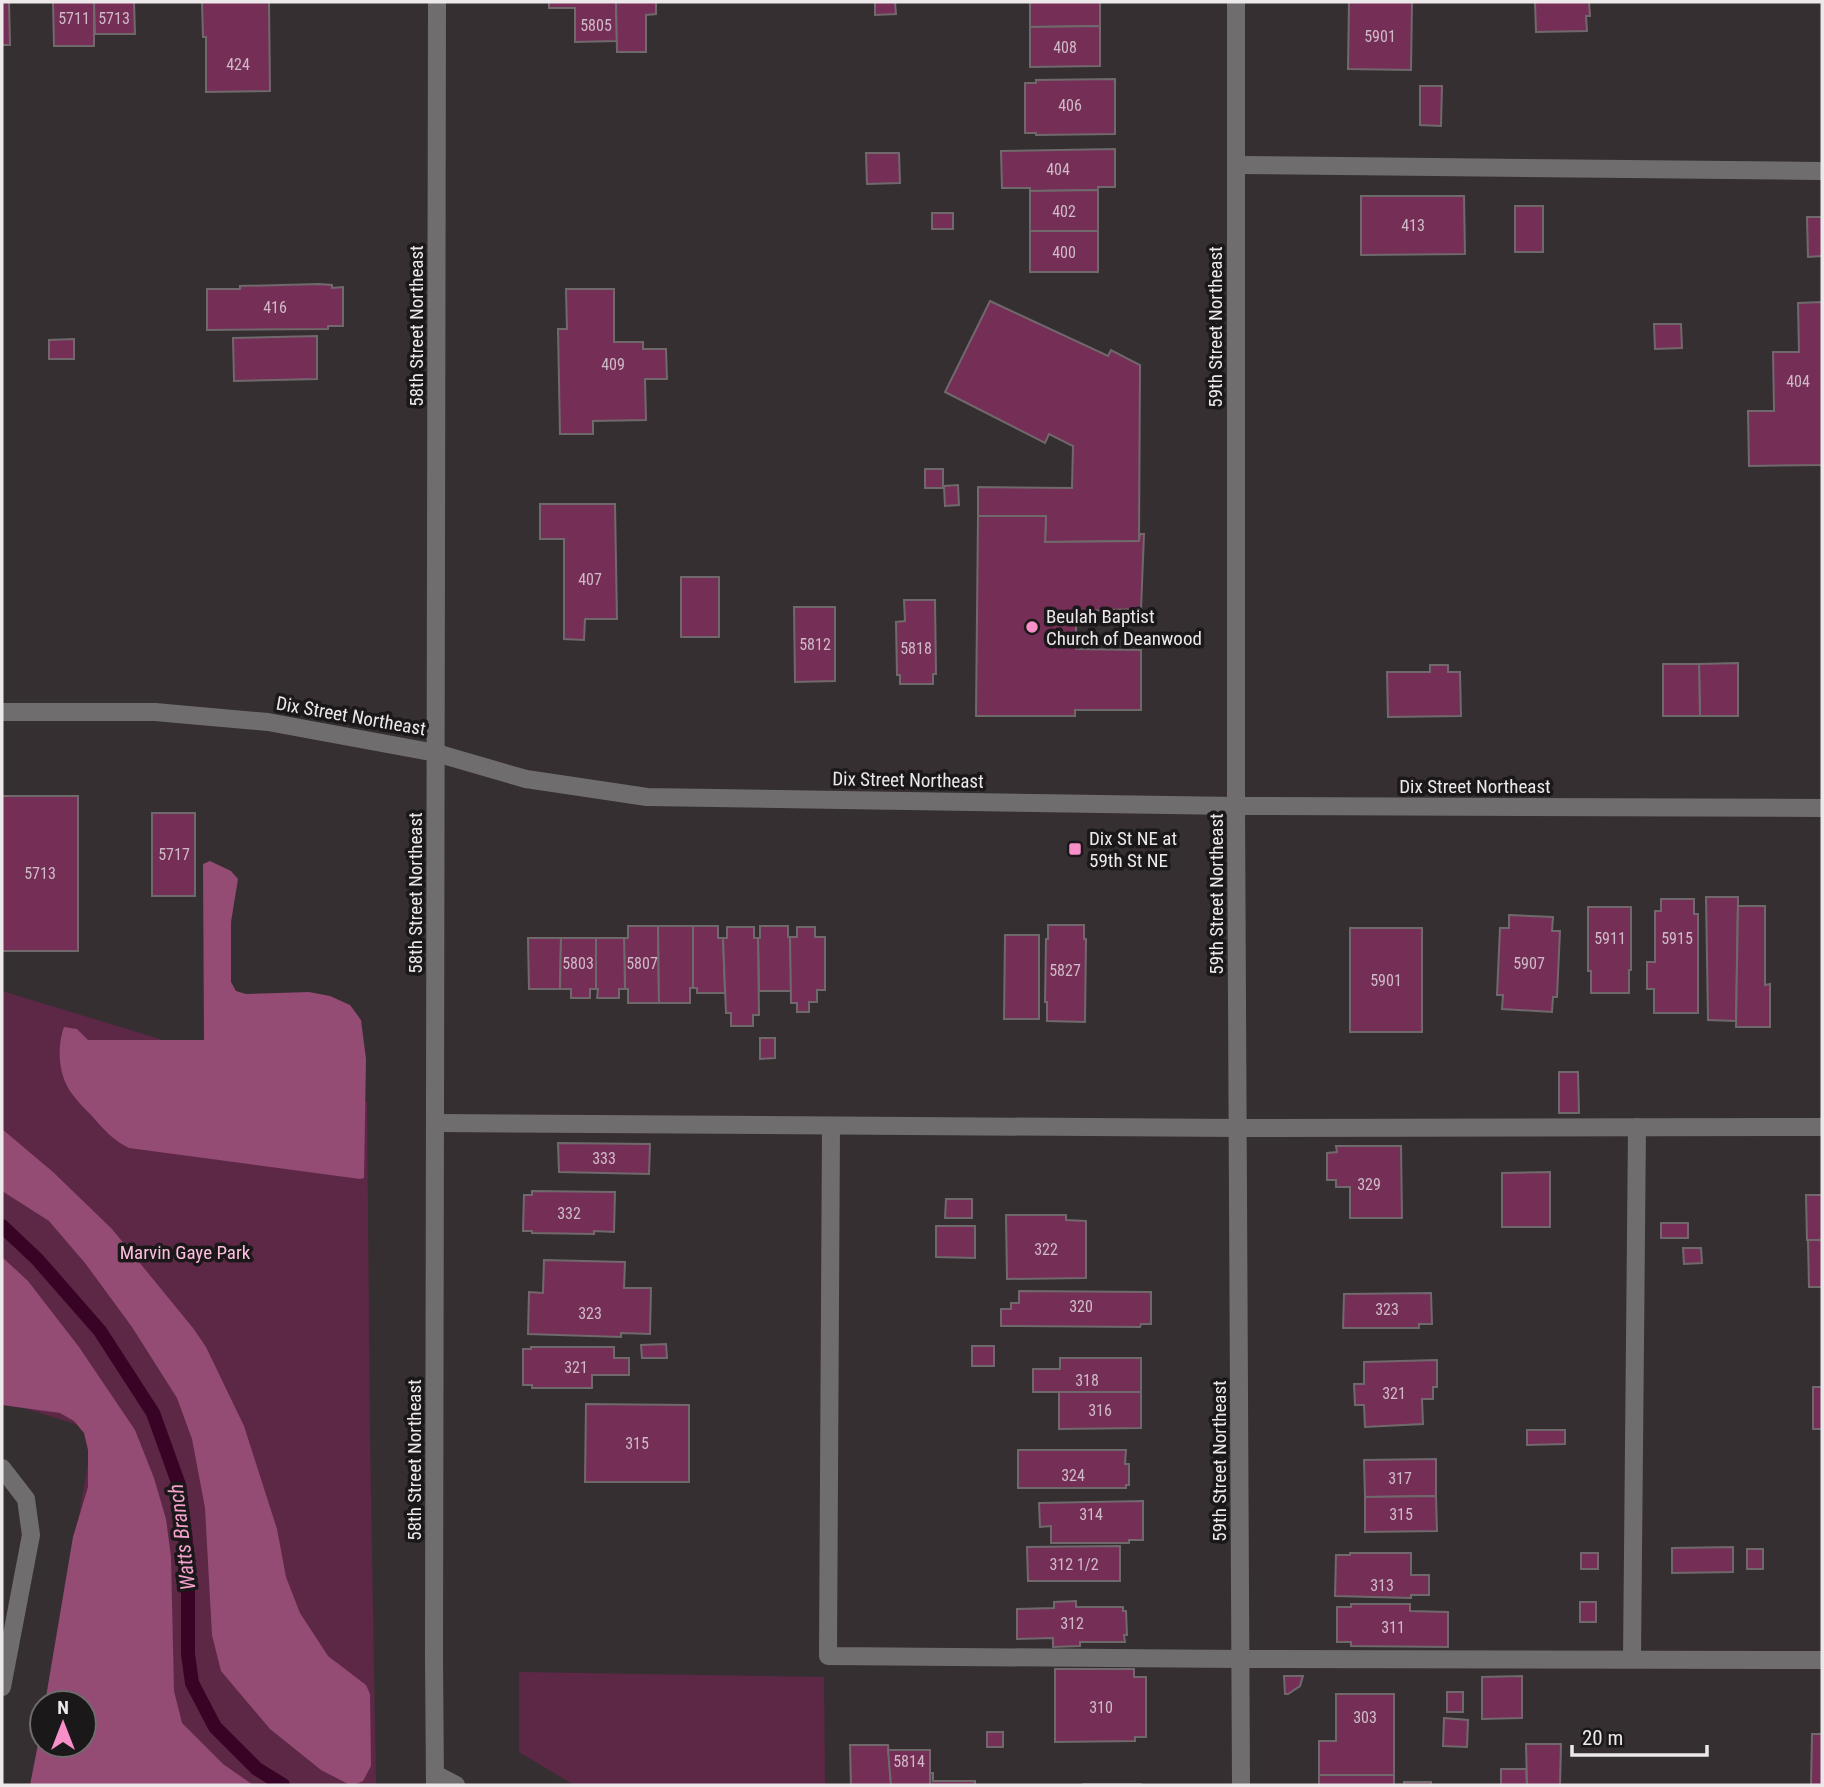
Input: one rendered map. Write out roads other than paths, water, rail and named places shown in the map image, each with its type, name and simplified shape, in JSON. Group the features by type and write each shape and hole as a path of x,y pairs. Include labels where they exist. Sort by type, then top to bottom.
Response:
{"street":[{"name":"58th Street Northeast","path":"435,1780 437,2"},
{"name":"59th Street Northeast","path":"1236,2 1236,806 1241,1785"},
{"path":"1236,165 1822,171"},
{"name":"Dix Street Northeast","path":"2,712 155,712 243,720 334,733 436,753 526,779 647,797 1236,806 1822,808"},
{"path":"436,1123 1238,1128 1822,1127"},
{"path":"831,1126 828,1656 1822,1660"},
{"path":"1632,1660 1637,1127"},
{"path":"2,1468 26,1499 31,1535 2,1687"},
{"path":"435,1780 456,1785"}],"waterway":[{"name":"Watts Branch","path":"2,1226 37,1259 100,1331 153,1413 179,1485 188,1562 188,1654 192,1683 215,1727 257,1769 283,1785"}],"place":[{"name":"Beulah Baptist Church of Deanwood","path":"1032,627"},
{"name":"Dix St NE at 59th St NE","path":"1075,849"}],"park label":[{"name":"Marvin Gaye Park","path":"185,1252"}]}
